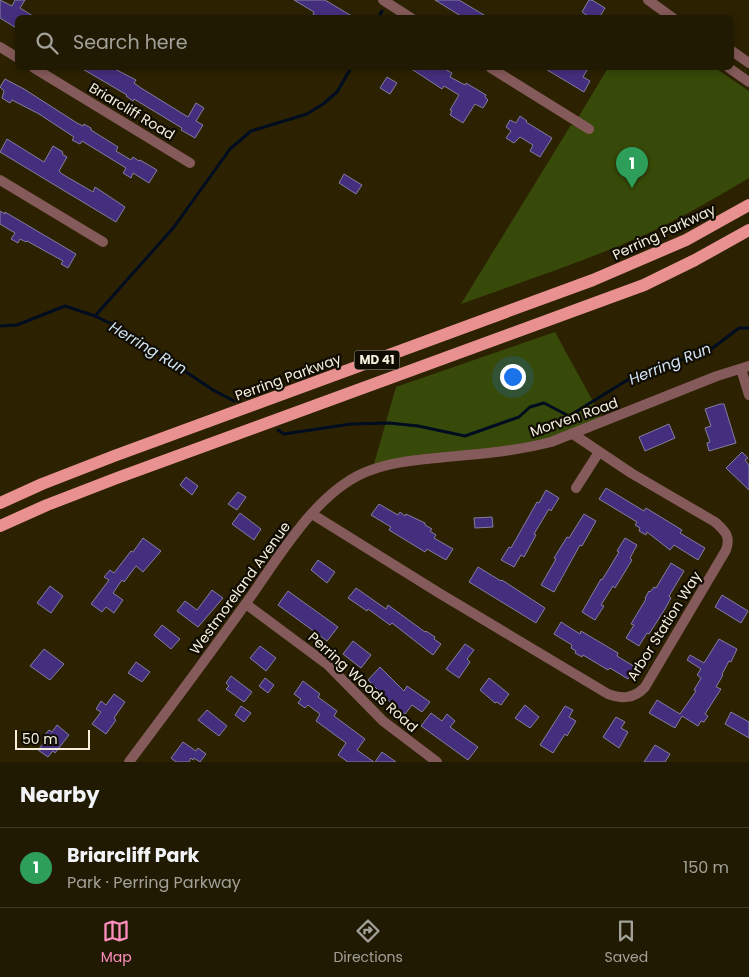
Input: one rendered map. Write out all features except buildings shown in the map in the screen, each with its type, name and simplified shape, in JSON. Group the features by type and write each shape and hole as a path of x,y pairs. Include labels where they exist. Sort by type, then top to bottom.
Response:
{"main road":[{"name":"Perring Parkway","path":"0,502 114,456 593,280 686,240 749,205"},
{"name":"MD 41","path":"0,526 47,505 117,478 644,285 695,260 749,230"}],"street":[{"path":"383,0 406,15"},
{"path":"648,0 669,15"},
{"path":"0,47 15,56"},
{"path":"734,52 749,63"},
{"name":"Briarcliff Road","path":"37,70 190,163"},
{"path":"494,70 589,129"},
{"path":"732,70 749,82"},
{"path":"0,180 103,242"},
{"path":"745,367 749,395"},
{"name":"Morven Road","path":"400,462 525,448 551,442 717,376 745,367"},
{"name":"Arbor Station Way","path":"312,514 608,694 627,698 637,694 644,687 726,550 729,540 725,531 714,522 631,473 573,434"},
{"path":"576,488 599,452"},
{"name":"Westmoreland Avenue","path":"129,762 246,604 288,542 312,514 350,479 372,469 400,462"},
{"name":"Perring Woods Road","path":"246,604 328,666 383,722 437,762"}],"green space":[{"path":"607,70 718,70 749,91 749,178 642,236 575,263 461,304 571,125 573,126"},
{"path":"555,332 602,418 540,445 459,456 374,464 396,387"}],"waterway":[{"path":"380,15 382,11"},
{"path":"95,316 174,227 230,149 251,131 307,114 323,104 337,92 350,70"},
{"name":"Herring Run","path":"0,326 17,325 65,306 95,316 122,329 213,390 234,401"},
{"name":"Herring Run","path":"278,430 284,434 351,424 389,423 418,426 465,436 519,417 530,407 544,403 569,416 629,379 710,350 739,328 749,328"}],"place":[{"name":"Briarcliff Park","path":"632,188"}]}
